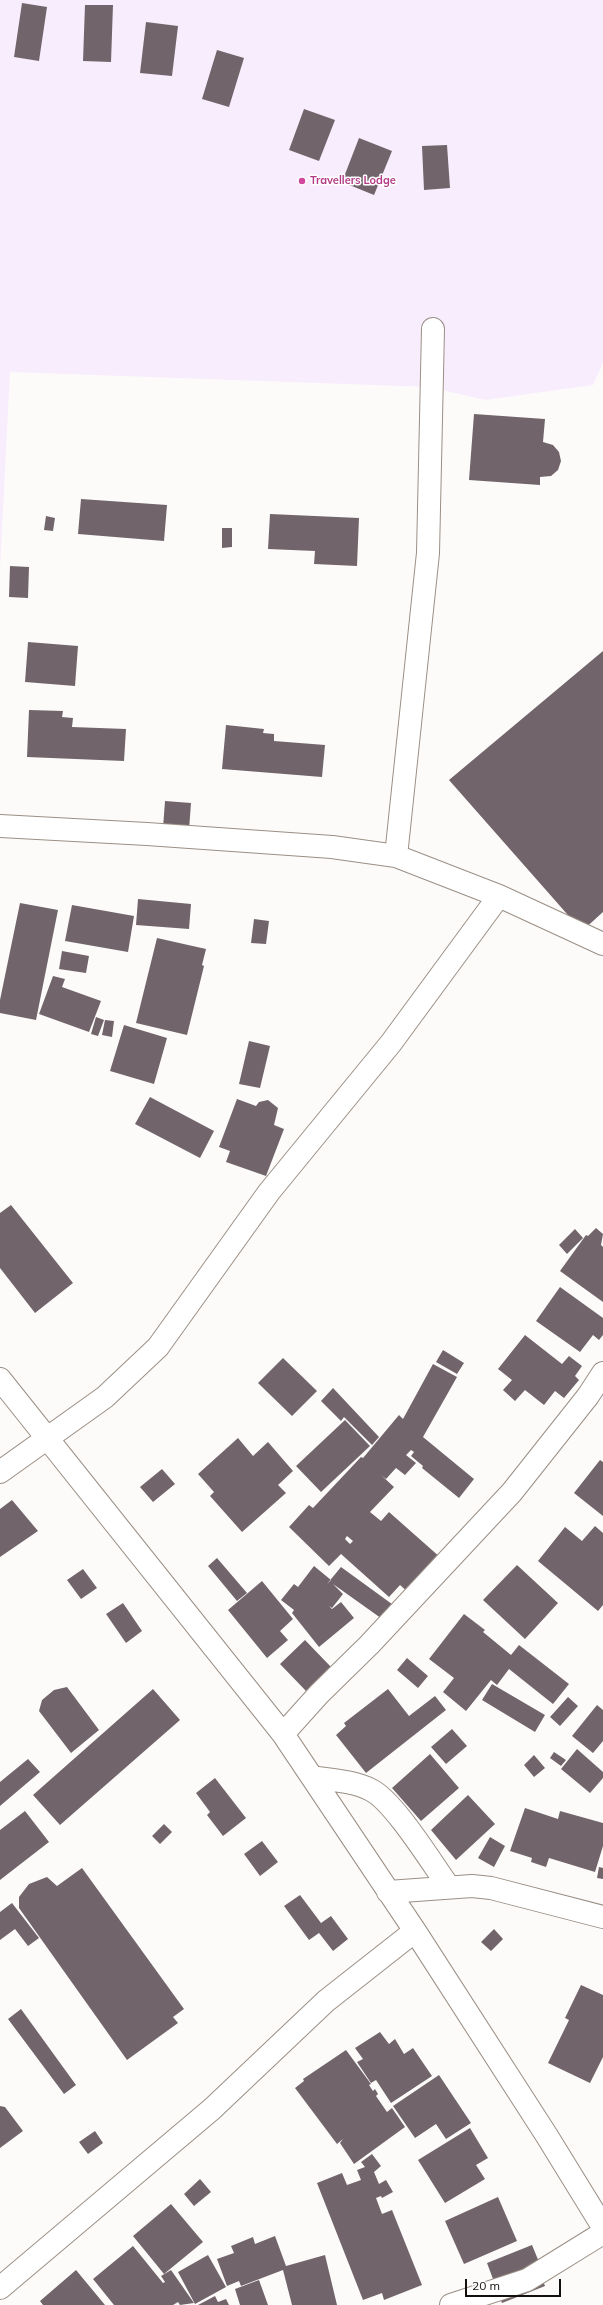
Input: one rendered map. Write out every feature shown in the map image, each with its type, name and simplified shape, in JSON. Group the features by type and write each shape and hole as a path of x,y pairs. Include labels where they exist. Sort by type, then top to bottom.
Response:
{"street":[{"path":"396,856 428,553 433,329"},
{"path":"0,826 147,834 332,847 396,856 499,896 603,944"},
{"path":"0,1472 104,1396 158,1347 269,1192 391,1043 499,896"},
{"path":"283,1734 319,1694 369,1645 512,1492 588,1396 603,1373"},
{"path":"0,1379 283,1734 415,1931 547,2136 603,2227"},
{"path":"312,1777 343,1782 372,1790 389,1804 449,1887"},
{"path":"388,1892 472,1886 492,1888 603,1917"},
{"path":"0,2288 212,2109 326,2001 415,1931"},
{"path":"451,2305 487,2295 527,2280 603,2233"}],"shaded area":[{"name":"Travellers Lodge","path":"0,0 603,0 603,363 593,385 485,400 429,387 10,372 0,569"}],"building":[{"path":"22,3 47,7 39,61 14,57"},
{"path":"85,5 113,5 111,62 83,61"},
{"path":"146,22 178,26 172,76 140,73"},
{"path":"217,50 244,58 229,107 202,99"},
{"path":"304,109 335,120 319,161 289,150"},
{"path":"359,138 392,151 374,195 342,182"},
{"path":"447,145 450,188 424,190 422,146"},
{"path":"474,414 545,419 543,442 553,445 559,452 561,461 558,470 551,476 540,477 540,485 469,480"},
{"path":"81,499 167,505 164,541 78,534"},
{"path":"270,514 359,518 357,566 314,564 315,551 268,549"},
{"path":"46,516 55,518 53,531 44,530"},
{"path":"222,528 232,528 232,547 222,548"},
{"path":"10,566 29,567 28,598 9,597"},
{"path":"28,642 78,646 75,686 25,682"},
{"path":"603,651 603,912 582,931 449,780"},
{"path":"29,710 63,711 62,717 73,718 72,727 126,729 124,761 27,757"},
{"path":"226,725 264,729 263,733 274,734 274,741 325,745 322,777 222,769"},
{"path":"165,801 191,803 189,830 163,828"},
{"path":"138,899 191,904 189,929 136,925"},
{"path":"20,903 58,910 36,1020 0,1013 0,1000"},
{"path":"72,905 134,916 128,952 65,941"},
{"path":"254,919 269,921 266,944 251,943"},
{"path":"157,938 206,949 202,965 204,966 187,1035 136,1023"},
{"path":"62,951 89,956 86,973 59,969"},
{"path":"53,976 65,979 62,987 101,1001 89,1032 39,1014"},
{"path":"96,1017 104,1020 98,1036 91,1034"},
{"path":"105,1020 114,1021 112,1037 102,1035"},
{"path":"124,1025 167,1038 154,1084 110,1071"},
{"path":"249,1041 270,1046 260,1088 239,1084"},
{"path":"150,1097 214,1131 200,1158 135,1124"},
{"path":"237,1099 256,1106 259,1102 268,1100 278,1108 274,1125 284,1129 266,1176 226,1162 230,1151 219,1147"},
{"path":"11,1205 73,1283 35,1313 0,1268 0,1213"},
{"path":"596,1228 603,1234 601,1245 603,1247 603,1302 560,1271 586,1235 588,1236"},
{"path":"575,1229 583,1238 567,1254 559,1245"},
{"path":"560,1287 603,1318 603,1335 599,1340 593,1335 580,1352 536,1321"},
{"path":"525,1335 562,1364 569,1356 582,1366 575,1376 579,1380 564,1398 555,1391 544,1405 525,1390 515,1401 503,1390 512,1380 498,1369"},
{"path":"443,1350 464,1363 457,1374 436,1362"},
{"path":"283,1358 317,1391 292,1416 258,1383"},
{"path":"433,1364 457,1377 423,1437 474,1479 459,1498 422,1468 423,1466 411,1456 414,1452 411,1450 406,1455 416,1463 405,1475 396,1468 386,1479 381,1475 394,1487 370,1512 381,1521 389,1512 450,1566 418,1601 400,1585 389,1597 341,1554 329,1566 289,1527 309,1505 313,1508 361,1457 363,1458 399,1415 403,1419","holes":["347,1536 353,1541 350,1544 345,1539"]},
{"path":"333,1388 379,1437 372,1445 344,1417 341,1421 321,1401"},
{"path":"345,1420 370,1446 321,1492 296,1466"},
{"path":"238,1438 253,1456 268,1442 293,1471 278,1485 286,1493 242,1532 210,1496 214,1492 198,1474"},
{"path":"600,1460 603,1462 603,1516 574,1493"},
{"path":"162,1469 175,1484 153,1502 140,1487"},
{"path":"12,1500 38,1531 0,1557 0,1509"},
{"path":"595,1526 603,1533 603,1605 598,1611 538,1561 565,1527 582,1541"},
{"path":"217,1558 247,1593 237,1601 208,1566"},
{"path":"517,1565 558,1603 525,1639 483,1600"},
{"path":"314,1566 331,1580 341,1567 396,1607 385,1621 333,1584 343,1594 332,1608 329,1606 332,1609 341,1602 354,1618 319,1647 292,1613 294,1610 281,1600 294,1584 298,1587"},
{"path":"83,1569 97,1588 81,1599 67,1580"},
{"path":"262,1581 293,1619 280,1631 288,1640 267,1658 228,1610"},
{"path":"123,1603 142,1631 126,1643 106,1614"},
{"path":"464,1614 485,1630 483,1632 511,1655 519,1645 569,1684 553,1704 509,1669 497,1685 491,1680 466,1711 443,1692 454,1678 429,1659"},
{"path":"305,1640 331,1667 306,1691 280,1664"},
{"path":"407,1658 428,1676 418,1688 397,1670"},
{"path":"492,1684 545,1715 535,1732 482,1700"},
{"path":"67,1687 99,1730 71,1753 39,1711 42,1700 54,1690"},
{"path":"153,1689 180,1720 60,1825 33,1795"},
{"path":"388,1689 409,1716 435,1696 446,1710 366,1773 336,1735 346,1726 344,1723"},
{"path":"568,1697 578,1706 560,1726 550,1717"},
{"path":"597,1705 603,1710 603,1741 593,1753 572,1736"},
{"path":"452,1729 467,1746 446,1764 431,1747"},
{"path":"577,1749 603,1772 603,1778 590,1793 561,1769"},
{"path":"554,1752 566,1760 561,1766 550,1758"},
{"path":"430,1754 459,1788 421,1821 392,1788"},
{"path":"534,1755 545,1768 534,1777 524,1765"},
{"path":"28,1759 40,1772 0,1806 0,1782"},
{"path":"215,1778 246,1818 223,1836 207,1815 210,1812 196,1793"},
{"path":"468,1795 495,1824 456,1860 431,1830"},
{"path":"525,1808 558,1819 560,1811 603,1823 603,1846 595,1872 549,1858 546,1867 531,1862 532,1858 510,1851"},
{"path":"25,1811 49,1842 0,1880 0,1830"},
{"path":"164,1824 172,1832 160,1844 152,1836"},
{"path":"490,1837 505,1846 494,1867 478,1858"},
{"path":"262,1841 278,1862 260,1876 244,1854"},
{"path":"599,1867 603,1868 603,1879 597,1878"},
{"path":"82,1868 184,2009 173,2017 178,2023 127,2060 19,1908 19,1897 29,1884 47,1877 57,1886"},
{"path":"300,1895 321,1923 331,1916 348,1939 333,1951 319,1933 309,1940 284,1906"},
{"path":"12,1903 39,1938 28,1946 15,1929 0,1940 0,1912"},
{"path":"494,1929 503,1939 491,1951 481,1942"},
{"path":"581,1985 603,1995 603,2057 590,2083 548,2063 569,2020 565,2018"},
{"path":"21,2009 76,2085 64,2094 8,2019"},
{"path":"380,2032 389,2044 395,2039 404,2054 413,2048 432,2076 391,2103 376,2080 371,2083 357,2062 363,2059 355,2048"},
{"path":"346,2050 371,2084 369,2085 373,2091 375,2089 378,2094 376,2096 387,2112 392,2108 405,2127 354,2164 340,2143 343,2139 337,2144 295,2088 304,2081 303,2079"},
{"path":"439,2075 471,2123 446,2139 436,2124 415,2138 393,2106"},
{"path":"0,2106 5,2107 23,2131 0,2148"},
{"path":"470,2128 488,2158 476,2165 485,2179 445,2203 418,2160"},
{"path":"95,2131 103,2143 88,2154 79,2142"},
{"path":"372,2154 381,2166 374,2172 379,2184 386,2180 393,2192 382,2198 381,2196 376,2198 382,2214 392,2210 422,2285 384,2300 382,2293 363,2300 317,2183 342,2173 347,2185 361,2180 357,2170 365,2167 361,2162"},
{"path":"200,2179 211,2192 194,2206 184,2194"},
{"path":"498,2197 517,2241 464,2264 445,2221"},
{"path":"171,2204 203,2242 164,2274 133,2236"},
{"path":"275,2236 286,2266 325,2255 337,2305 292,2305 283,2270 241,2286 239,2281 227,2286 217,2259 234,2253 231,2246 253,2237 255,2244"},
{"path":"532,2245 539,2262 536,2263 545,2286 502,2303 487,2263"},
{"path":"133,2246 163,2283 165,2282 161,2276 171,2270 194,2303 180,2305 178,2302 173,2305 114,2305 93,2279"},
{"path":"208,2255 226,2287 195,2304 178,2272"},
{"path":"76,2270 105,2305 43,2305 40,2301"},
{"path":"259,2280 268,2305 240,2305 235,2289"},
{"path":"215,2296 218,2302 226,2299 229,2305 198,2305"}],"place":[{"name":"Travellers Lodge","path":"302,181"}]}
